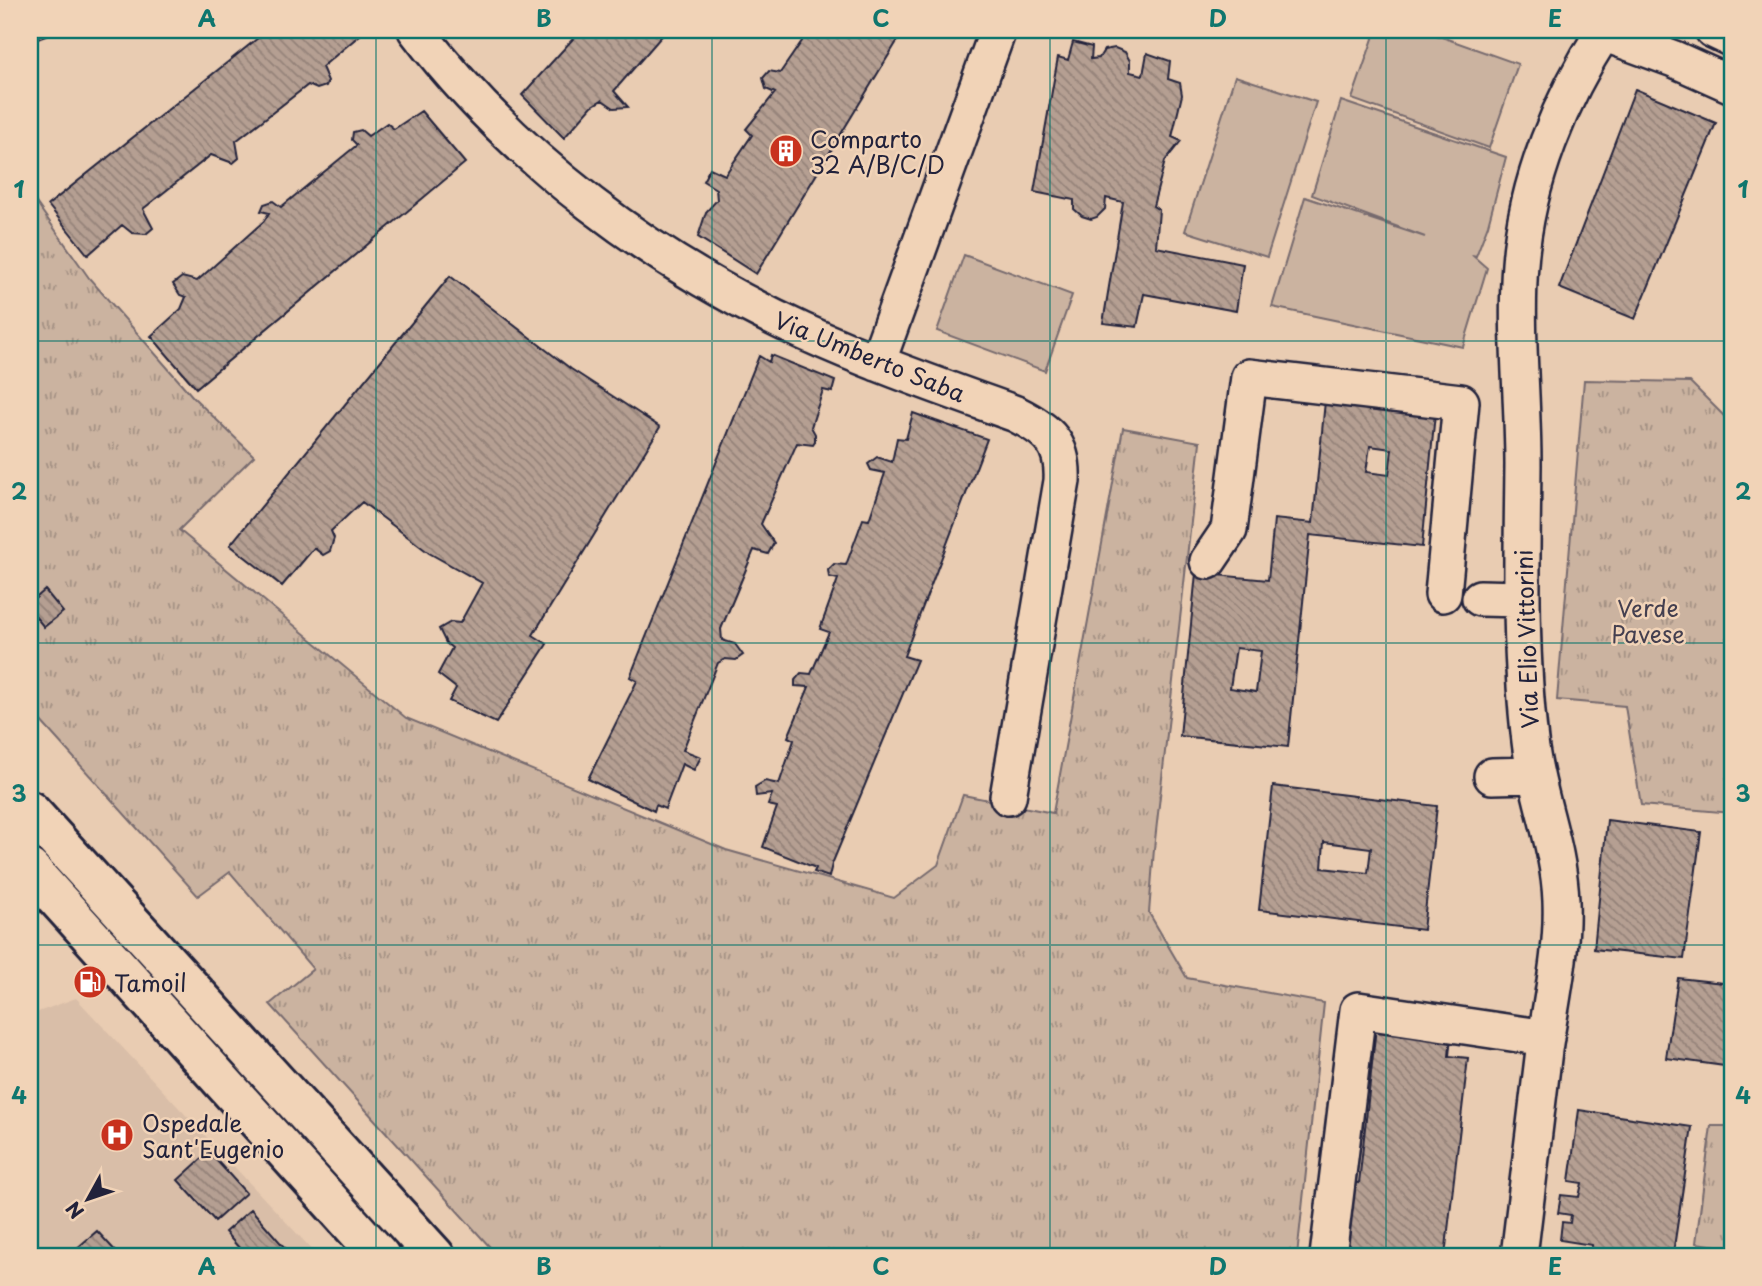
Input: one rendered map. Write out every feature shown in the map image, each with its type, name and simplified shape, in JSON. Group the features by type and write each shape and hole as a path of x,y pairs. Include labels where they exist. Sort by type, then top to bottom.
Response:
{"main road":[{"path":"30,811 435,1256"},
{"path":"30,869 380,1256"}],"street":[{"name":"Via Umberto Saba","path":"416,30 464,87 544,166 619,226 654,250 741,301 803,331 877,363 1026,419 1055,443 1062,460 1062,481 1008,797"},
{"path":"877,363 998,30"},
{"path":"1713,30 1732,39"},
{"path":"1601,31 1732,85"},
{"name":"Via Elio Vittorini","path":"1519,1256 1559,953 1561,904 1556,856 1535,775 1526,711 1518,293 1522,240 1541,163 1601,31"},
{"path":"1208,561 1229,530 1249,377 1461,402 1443,594"},
{"path":"1480,598 1522,599"},
{"path":"1492,776 1535,775"},
{"path":"1328,1256 1358,1010 1546,1038"}],"shaded area":[{"name":"Ospedale Sant'Eugenio","path":"76,998 318,1256 30,1256 30,1015"}],"green space":[{"path":"1376,30 1422,30 1518,64 1489,148 1352,99"},
{"path":"1235,76 1316,102 1267,257 1185,231"},
{"path":"1341,101 1506,157 1488,225 1476,256 1472,255 1487,268 1463,347 1272,307 1305,197 1425,237 1312,195"},
{"path":"30,194 89,278 193,397 254,456 179,530 406,718 726,850 894,898 938,865 963,795 1053,813 1123,428 1200,442 1149,913 1187,978 1324,1003 1297,1256 498,1256 270,1004 313,969 230,872 198,896 30,709"},
{"path":"964,255 1072,295 1045,371 937,331"},
{"name":"Verde Pavese","path":"1584,380 1690,382 1732,424 1732,813 1641,805 1625,706 1557,700"},
{"path":"1711,1126 1732,1126 1732,1248 1696,1243"}],"building":[{"path":"30,30 61,30 30,42"},
{"path":"268,30 358,30 361,34 322,67 328,81 326,86 317,89 308,85 236,141 239,158 233,163 211,155 143,209 153,228 146,234 132,233 122,225 88,255 48,205"},
{"path":"581,30 667,30 614,91 628,107 614,108 602,100 592,106 564,138 522,95"},
{"name":"Comparto 32 A/B/C/D","path":"804,30 904,30 756,274 698,237 706,212 717,200 716,189 703,181 710,168 725,175 752,135 746,129 775,93 766,89 763,78 769,71 780,73 802,41"},
{"path":"1073,42 1092,47 1091,59 1099,58 1104,50 1115,48 1125,52 1130,61 1130,72 1143,75 1147,53 1170,61 1168,79 1180,83 1182,95 1172,137 1181,141 1165,161 1153,206 1159,210 1156,247 1243,264 1236,311 1144,294 1137,327 1103,323 1123,202 1106,198 1105,209 1091,219 1074,209 1074,200 1034,192 1058,57 1068,60"},
{"path":"1635,89 1716,123 1635,319 1559,288"},
{"path":"421,111 465,163 196,388 151,336 181,309 186,297 180,295 173,284 182,277 197,281 264,221 269,213 261,211 264,204 273,201 281,207 357,145 352,140 353,132 361,130 368,136 387,123 394,129"},
{"path":"450,276 571,369 660,427 533,635 547,644 496,723 449,701 456,688 438,674 452,648 446,643 439,629 451,622 460,623 482,583 429,553 362,502 331,531 334,538 330,551 323,555 314,548 282,586 230,545"},
{"path":"771,355 835,381 832,392 823,390 811,427 815,442 813,445 797,443 761,524 774,543 768,554 754,550 721,629 722,640 735,644 743,655 736,660 725,659 718,663 683,750 701,757 694,770 682,764 665,809 656,805 654,811 588,779 637,681 630,677 759,356 769,362"},
{"path":"1326,391 1436,403 1422,547 1310,535 1288,747 1180,736 1196,573 1268,580 1274,519 1313,523","holes":["1370,446 1392,449 1389,475 1366,472","1236,648 1261,651 1256,692 1230,688"]},
{"path":"913,413 987,439 904,656 917,660 832,864 829,877 814,872 816,868 763,847 777,807 768,805 772,794 756,796 755,787 765,781 779,784 794,740 788,737 809,687 795,686 795,680 801,673 811,674 829,632 820,629 838,579 829,577 828,570 834,564 846,565 863,519 869,520 885,473 871,470 868,464 877,457 892,462 897,438 906,439"},
{"path":"45,590 63,612 44,627 30,610 30,603"},
{"path":"1273,786 1437,806 1423,930 1259,910","holes":["1324,842 1371,848 1368,873 1322,868"]},
{"path":"1607,820 1701,832 1684,959 1594,949"},
{"path":"1678,978 1732,984 1732,1067 1666,1058"},
{"path":"1376,1027 1451,1036 1449,1056 1468,1058 1445,1256 1337,1256 1346,1181 1359,1183"},
{"path":"1579,1110 1692,1127 1673,1254 1688,1256 1657,1256 1643,1252 1643,1256 1603,1252 1602,1256 1591,1256 1592,1245 1560,1240 1562,1222 1570,1223 1571,1215 1558,1213 1561,1195 1579,1197 1582,1183 1569,1181"},
{"path":"209,1152 246,1193 215,1221 178,1180"},
{"path":"251,1209 292,1256 246,1256 225,1232"},
{"path":"97,1231 120,1256 68,1256"}],"place":[{"name":"Comparto 32 A/B/C/D","path":"786,151"},
{"name":"Tamoil","path":"90,982"},
{"name":"Ospedale Sant'Eugenio","path":"117,1135"}]}
